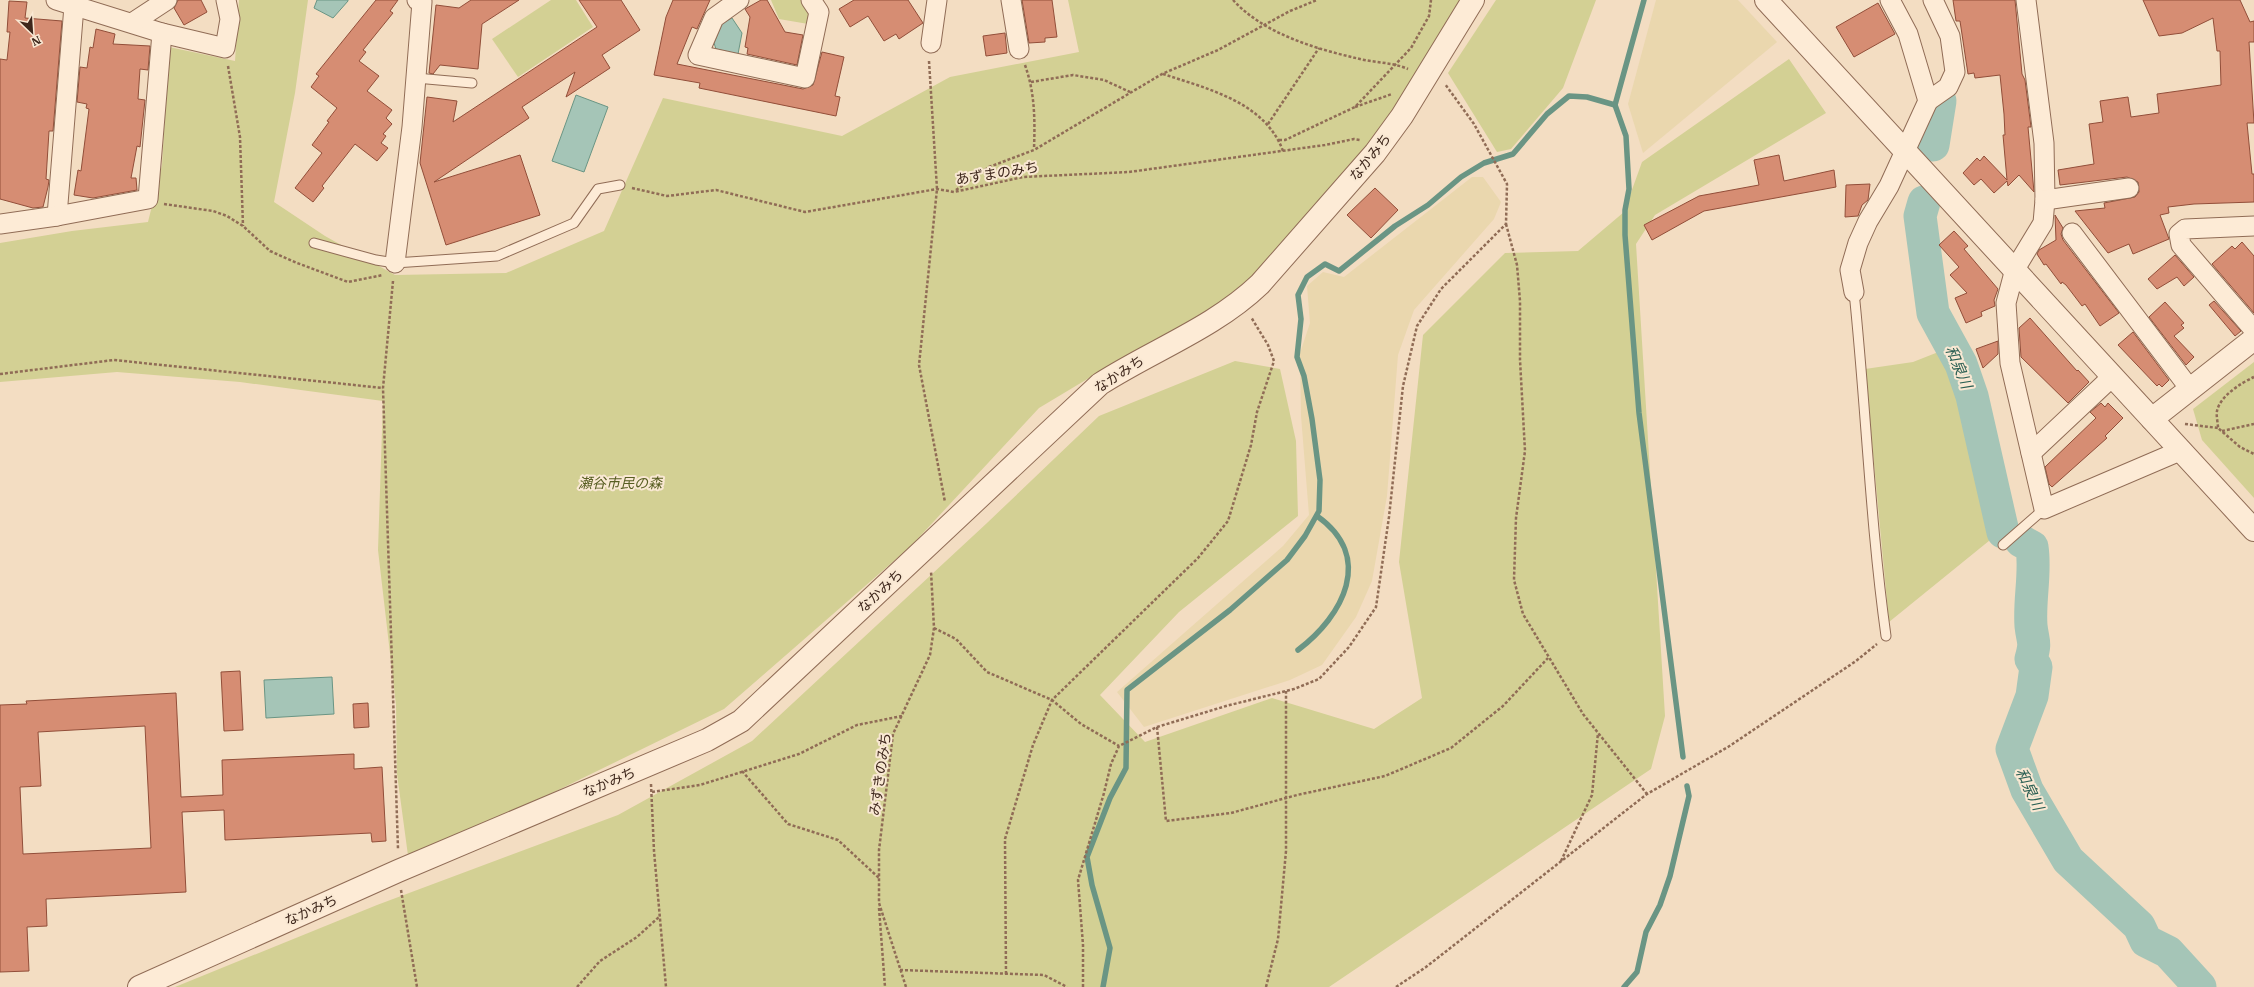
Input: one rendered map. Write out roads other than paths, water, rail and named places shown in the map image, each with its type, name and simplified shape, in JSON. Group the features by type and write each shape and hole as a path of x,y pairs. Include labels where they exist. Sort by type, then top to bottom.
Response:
{"street":[{"path":"132,23 167,0"},
{"path":"56,216 65,3 162,33 226,48 230,19 226,0"},
{"path":"395,267 412,127 422,2 417,0"},
{"path":"739,0 714,18 698,55 805,78 819,12 810,0"},
{"path":"931,43 937,0"},
{"path":"1011,0 1019,49"},
{"name":"なかみち","path":"139,987 398,871 713,738 741,721 1100,384 1130,365 1214,321 1241,302 1260,284 1380,145 1416,95 1473,0"},
{"path":"1766,0 2113,376 2160,413 2182,450 2254,529"},
{"path":"1890,0 1908,34 1928,100"},
{"path":"1854,292 1850,270 1858,243 1868,221 1889,186 1928,100 1948,87 1956,72 1950,36 1933,0"},
{"path":"2026,0 2044,143 2045,200 2043,223 2015,269 2006,303 2010,363 2044,509 2182,450"},
{"path":"0,224 56,216 148,199 162,33"},
{"path":"2045,200 2129,188"},
{"path":"2254,226 2185,229 2179,234 2181,245 2254,330"},
{"path":"2072,233 2190,389"},
{"path":"2160,413 2254,339"},
{"path":"2030,453 2113,376"}],"lane":[{"path":"416,78 472,83"},
{"path":"314,243 376,260 395,267 497,256 574,223 598,189 620,185"},
{"path":"1854,292 1864,385 1880,590 1886,636"},
{"path":"2003,545 2044,509"}],"waterway":[{"path":"1644,0 1615,105 1626,136 1629,189 1625,210 1625,235 1639,413 1683,757"},
{"path":"1103,987 1110,948 1092,885 1087,857 1110,798 1126,768 1127,690 1230,610 1287,560 1305,536 1319,511 1320,480 1312,419 1304,376 1297,357 1301,319 1298,295 1307,277 1325,264 1339,271 1395,226 1428,205 1461,177 1484,163 1513,154 1547,114 1569,96 1587,97 1615,105"},
{"name":"和泉川","path":"1933,145 1940,101"},
{"name":"和泉川","path":"1924,202 1920,216 1933,313 1961,364 1972,396 2003,532"},
{"path":"1298,650 1314,636 1328,620 1339,603 1346,586 1348,567 1345,549 1335,532 1317,516"},
{"name":"和泉川","path":"2021,541 2032,547 2033,567 2031,626 2034,645 2031,659 2036,667 2032,696 2012,749 2027,790 2068,860 2139,926 2146,941 2168,952 2200,987"},
{"path":"1624,987 1637,972 1646,932 1660,905 1670,876 1689,796 1687,786"}],"park label":[{"name":"瀬谷市民の森","path":"620,483"}]}
